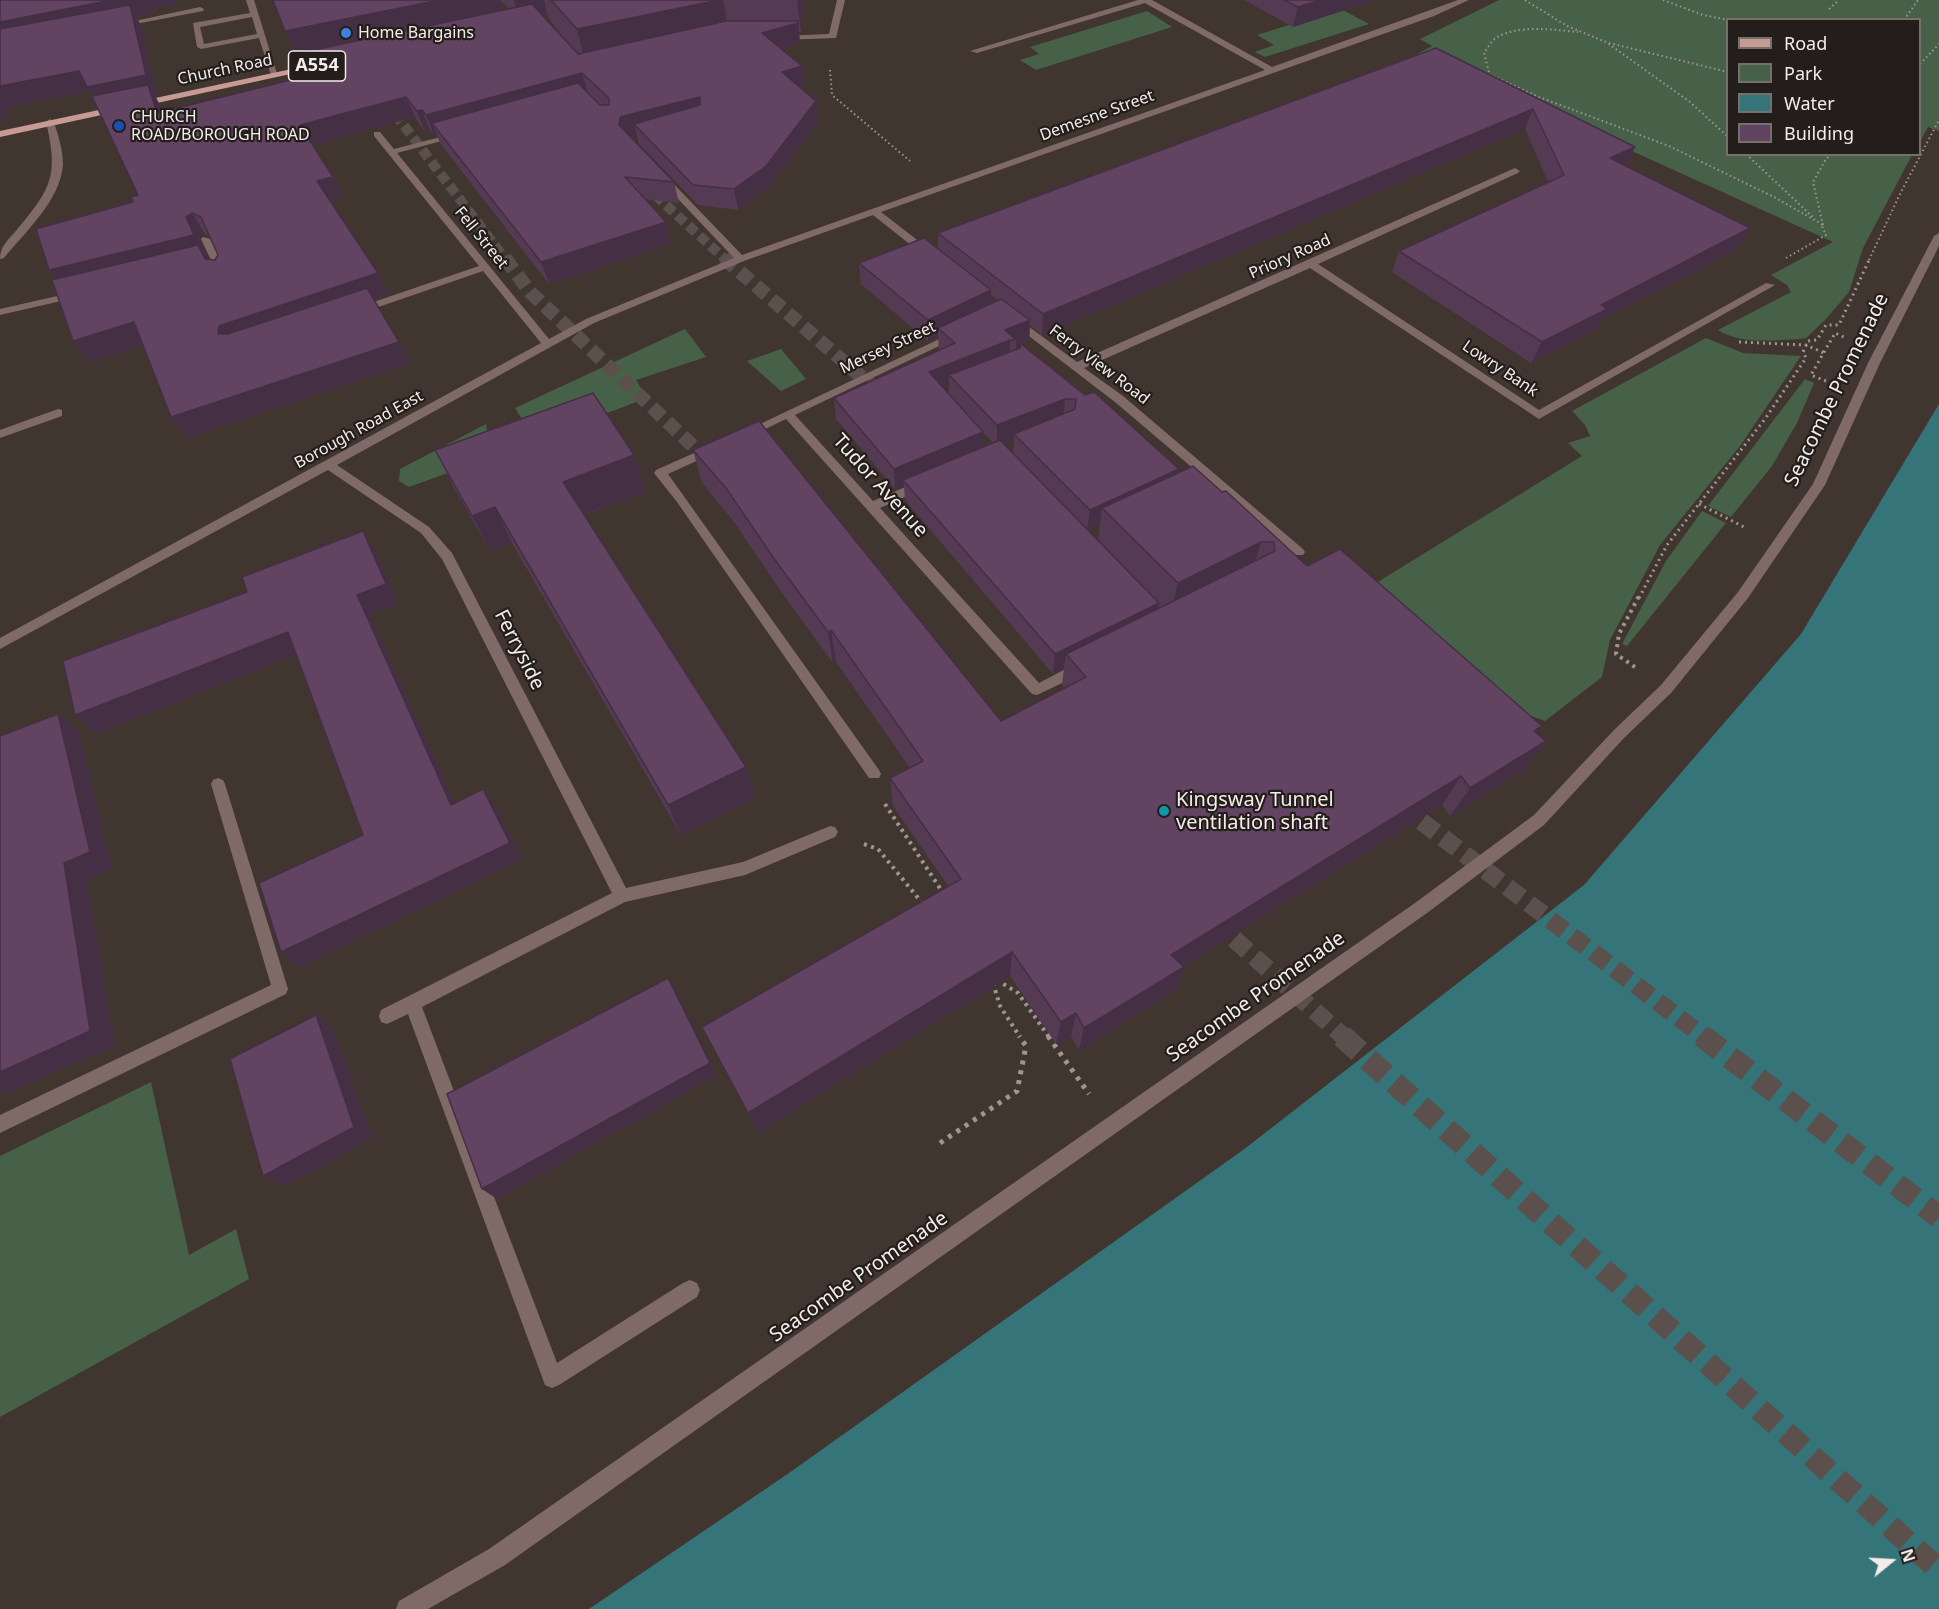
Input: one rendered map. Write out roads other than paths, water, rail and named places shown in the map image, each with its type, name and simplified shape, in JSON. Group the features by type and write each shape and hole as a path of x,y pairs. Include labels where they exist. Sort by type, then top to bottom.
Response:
{"main road":[{"name":"Church Road","path":"0,134 333,63"}],"street":[{"path":"250,0 275,75"},
{"path":"768,38 833,36 841,0"},
{"path":"974,51 1146,0 1270,70"},
{"name":"Demesne Street","path":"740,259 1465,0"},
{"path":"116,25 200,9"},
{"path":"255,14 196,25 201,46 261,34"},
{"path":"0,256 44,200 57,173 58,163 50,122"},
{"path":"392,152 472,130"},
{"name":"Fell Street","path":"377,134 547,344"},
{"path":"653,167 740,259"},
{"name":"Priory Road","path":"1076,367 1515,171"},
{"path":"874,211 938,262"},
{"name":"Seacombe Promenade","path":"407,1609 496,1557 1112,1127 1420,908 1539,820 1619,734 1666,689 1743,595 1819,485 1874,363 1939,236"},
{"path":"206,239 210,261 224,277"},
{"name":"Borough Road East","path":"0,644 591,321 740,259"},
{"name":"Lowry Bank","path":"1311,264 1539,415 1770,285"},
{"path":"350,313 486,267"},
{"path":"0,312 94,290"},
{"name":"Ferry View Road","path":"1002,313 1119,399 1299,552"},
{"name":"Mersey Street","path":"788,414 970,328"},
{"path":"0,434 58,413"},
{"path":"788,414 660,473 681,499 874,774"},
{"name":"Tudor Avenue","path":"788,414 1037,690 1097,659"},
{"name":"Ferryside","path":"329,465 425,530 447,556 622,896"},
{"path":"872,506 933,480"},
{"path":"0,1124 280,989 218,784"},
{"path":"387,1017 622,896 745,868 830,832"},
{"path":"412,1004 552,1378 690,1290"}],"water":[{"path":"1939,404 1939,1609 589,1609 789,1473 1243,1150 1584,885 1801,634"}],"tunnel":[{"path":"386,102 506,260"},
{"path":"644,185 726,260"},
{"path":"505,258 530,292 712,464"},
{"path":"724,258 887,399"},
{"path":"1400,805 1704,1037"},
{"path":"1214,921 1344,1037"},
{"path":"1342,1036 1939,1570"},
{"path":"1702,1036 1939,1217"}],"place":[{"name":"Home Bargains","path":"346,33"},
{"name":"CHURCH ROAD/BOROUGH ROAD","path":"119,126"},
{"name":"Kingsway Tunnel ventilation shaft","path":"1164,811"}]}
